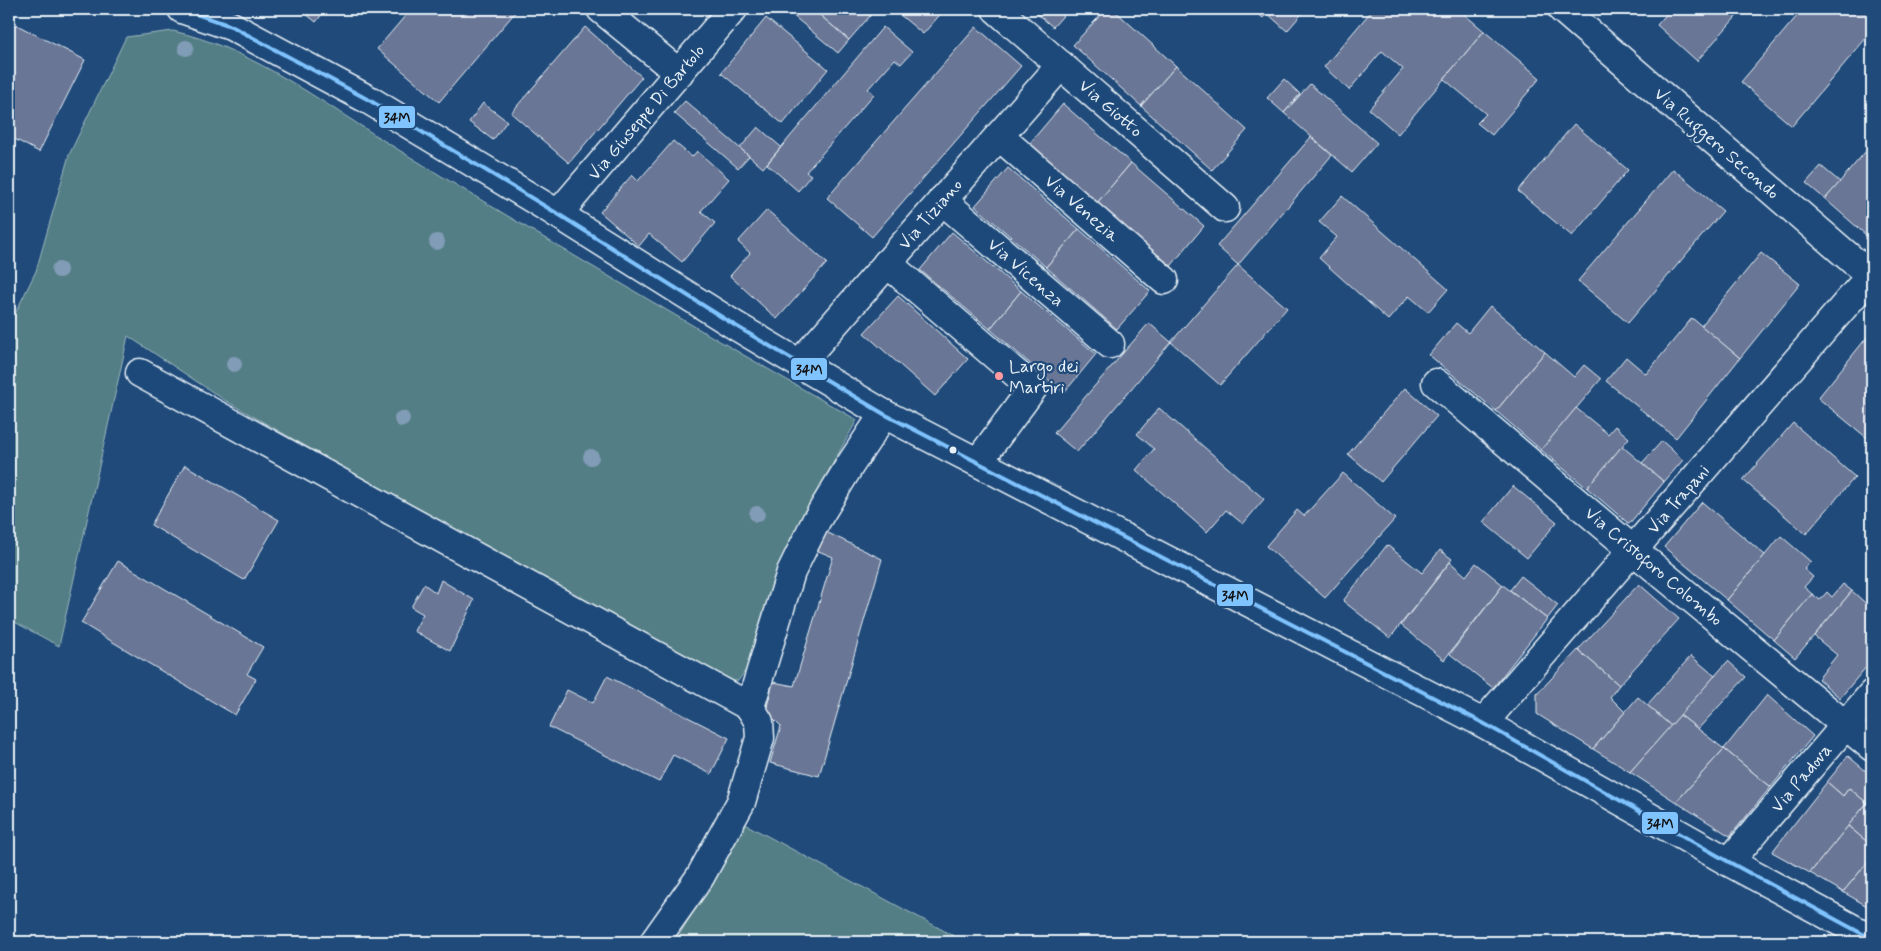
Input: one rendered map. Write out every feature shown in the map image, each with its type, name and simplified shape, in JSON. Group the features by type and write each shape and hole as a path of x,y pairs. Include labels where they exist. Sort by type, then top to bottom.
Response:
{"street":[{"path":"182,9 231,26 368,100 558,214 736,326 884,414 1483,723 1729,862 1872,939"},
{"path":"601,9 679,73"},
{"name":"Via Giuseppe Di Bartolo","path":"558,214 733,9"},
{"name":"Via Giotto","path":"996,9 1225,208"},
{"name":"Via Ruggero Secondo","path":"1562,9 1872,276"},
{"name":"Via Tiziano","path":"800,363 1061,65"},
{"name":"Via Venezia","path":"999,136 1164,280"},
{"name":"Via Vicenza","path":"942,200 1110,344"},
{"path":"887,263 1032,388 978,462"},
{"name":"Via Trapani","path":"1483,723 1872,276"},
{"path":"140,373 750,707 759,722 760,738 741,802 700,877 654,942"},
{"name":"Via Cristoforo Colombo","path":"1436,383 1633,550 1872,747"},
{"path":"750,707 791,572 816,521 884,414"},
{"name":"Via Padova","path":"1729,862 1872,694"}],"green space":[{"path":"173,31 200,38 225,48 275,72 397,149 546,239 857,420 817,492 780,566 750,664 738,681 724,681 701,670 226,401 128,336 59,646 9,619 9,326 36,271 69,155 126,37"},
{"path":"745,824 965,942 675,942"}],"building":[{"path":"300,9 326,9 316,22"},
{"path":"411,9 518,9 439,102 377,49"},
{"path":"680,9 690,9 686,14"},
{"path":"785,9 813,9 849,40 838,53"},
{"path":"813,9 876,9 849,40"},
{"path":"893,9 945,9 923,34"},
{"path":"1031,9 1069,9 1053,27"},
{"path":"1106,9 1113,9 1176,66 1141,106 1073,45"},
{"path":"1252,9 1306,9 1287,31 1267,13 1263,18"},
{"path":"1373,9 1458,9 1484,31 1398,134 1369,109 1403,69 1382,51 1349,90 1324,67"},
{"path":"1671,9 1743,9 1697,61 1657,25"},
{"path":"1803,9 1872,9 1872,31 1792,126 1741,82"},
{"path":"766,18 828,69 783,124 721,73"},
{"path":"9,21 85,60 39,152 9,136"},
{"path":"585,27 642,77 569,163 511,113"},
{"path":"883,27 912,52 901,64 895,59 868,89 874,94 806,172 811,175 798,191 767,164"},
{"path":"976,27 1021,66 872,237 827,198"},
{"path":"1484,31 1540,78 1492,135 1477,123 1486,114 1444,79"},
{"path":"1176,66 1247,130 1212,170 1141,106"},
{"path":"1284,79 1300,94 1284,113 1267,98"},
{"path":"1310,84 1377,143 1352,172 1284,113"},
{"path":"685,101 749,156 738,168 674,113"},
{"path":"483,103 507,121 493,140 469,122"},
{"path":"1063,104 1131,163 1097,203 1029,144"},
{"path":"1574,124 1628,170 1572,236 1518,191"},
{"path":"758,127 781,147 763,168 740,148"},
{"path":"1311,137 1332,155 1238,265 1217,246"},
{"path":"673,141 692,157 697,151 729,179 701,211 715,223 682,262 649,234 639,246 600,212 632,175 638,181"},
{"path":"1872,144 1872,228 1866,235 1825,199"},
{"path":"1131,163 1204,226 1171,266 1097,203"},
{"path":"1821,166 1840,182 1825,199 1806,183"},
{"path":"1008,168 1079,229 1046,267 975,206"},
{"path":"1673,169 1723,211 1628,323 1578,281"},
{"path":"1342,196 1448,289 1428,312 1409,296 1388,320 1319,258 1337,237 1319,222"},
{"path":"767,210 827,263 777,319 730,276 750,253 738,242"},
{"path":"1079,229 1150,291 1117,329 1046,267"},
{"path":"952,232 1021,291 990,329 920,270"},
{"path":"1761,253 1800,284 1740,358 1701,326"},
{"path":"1238,265 1287,308 1220,385 1171,342"},
{"path":"1021,291 1096,354 1064,393 990,329"},
{"path":"898,296 968,359 935,396 864,333"},
{"path":"1490,306 1545,352 1496,411 1429,355 1456,323 1468,333"},
{"path":"1692,318 1740,358 1676,438 1606,381 1626,357 1646,374"},
{"path":"1149,323 1171,342 1077,452 1054,433"},
{"path":"1872,331 1872,442 1818,398"},
{"path":"1545,352 1574,377 1584,365 1601,379 1541,450 1496,411"},
{"path":"1405,388 1437,416 1381,482 1348,454"},
{"path":"1159,408 1264,499 1243,524 1226,510 1207,532 1136,470 1154,449 1137,434"},
{"path":"1576,408 1608,434 1615,426 1629,438 1587,488 1541,450"},
{"path":"1793,423 1855,477 1806,534 1743,480"},
{"path":"1662,441 1683,460 1664,482 1642,463"},
{"path":"1622,446 1664,482 1629,524 1587,488"},
{"path":"185,465 279,520 244,580 151,525"},
{"path":"1343,473 1395,519 1325,598 1266,546 1297,510 1304,516"},
{"path":"1513,486 1557,522 1527,558 1483,522"},
{"path":"1702,502 1765,555 1727,600 1664,547"},
{"path":"824,531 882,559 819,776 770,763 781,726 766,711 773,682 794,686 833,557 816,550"},
{"path":"1781,536 1811,562 1804,569 1813,577 1804,587 1812,594 1774,640 1727,600"},
{"path":"1387,545 1422,573 1440,550 1452,559 1390,638 1343,601"},
{"path":"118,561 263,647 247,674 256,679 235,715 81,623"},
{"path":"1450,562 1466,576 1476,563 1503,585 1444,660 1401,625"},
{"path":"1521,576 1558,605 1547,619 1510,590"},
{"path":"441,580 474,600 450,651 414,631 423,614 411,607 424,584 436,593"},
{"path":"1639,584 1679,619 1619,685 1578,650"},
{"path":"1843,584 1852,591 1795,658 1774,640 1812,594 1820,600 1827,592 1832,597"},
{"path":"1503,585 1547,619 1493,688 1450,654"},
{"path":"1852,591 1872,609 1872,660 1840,698 1818,679 1837,655 1814,636"},
{"path":"1578,650 1619,685 1610,697 1625,712 1593,749 1537,714 1537,694"},
{"path":"1691,656 1715,676 1671,726 1647,705"},
{"path":"1728,661 1746,677 1698,729 1680,715"},
{"path":"607,676 729,738 711,774 673,755 659,782 549,727 567,690 593,703"},
{"path":"1767,695 1813,736 1771,787 1724,749"},
{"path":"1638,697 1671,726 1630,772 1593,749"},
{"path":"1680,715 1724,749 1676,802 1630,772"},
{"path":"1724,749 1771,787 1730,836 1676,802"},
{"path":"1848,756 1872,776 1872,797 1867,803 1849,788 1843,796 1827,782"},
{"path":"1827,782 1843,796 1849,788 1867,803 1810,873 1772,852"},
{"path":"1872,797 1872,846 1848,826"},
{"path":"1848,826 1872,846 1872,857 1843,892 1810,873"},
{"path":"1872,857 1872,909 1843,892"}],"transit line":[{"name":"34M","path":"182,9 231,26 369,100 558,214 736,326 884,414 1483,723 1729,862 1872,939"}],"place":[{"name":"Largo dei Martiri","path":"999,376"}]}
